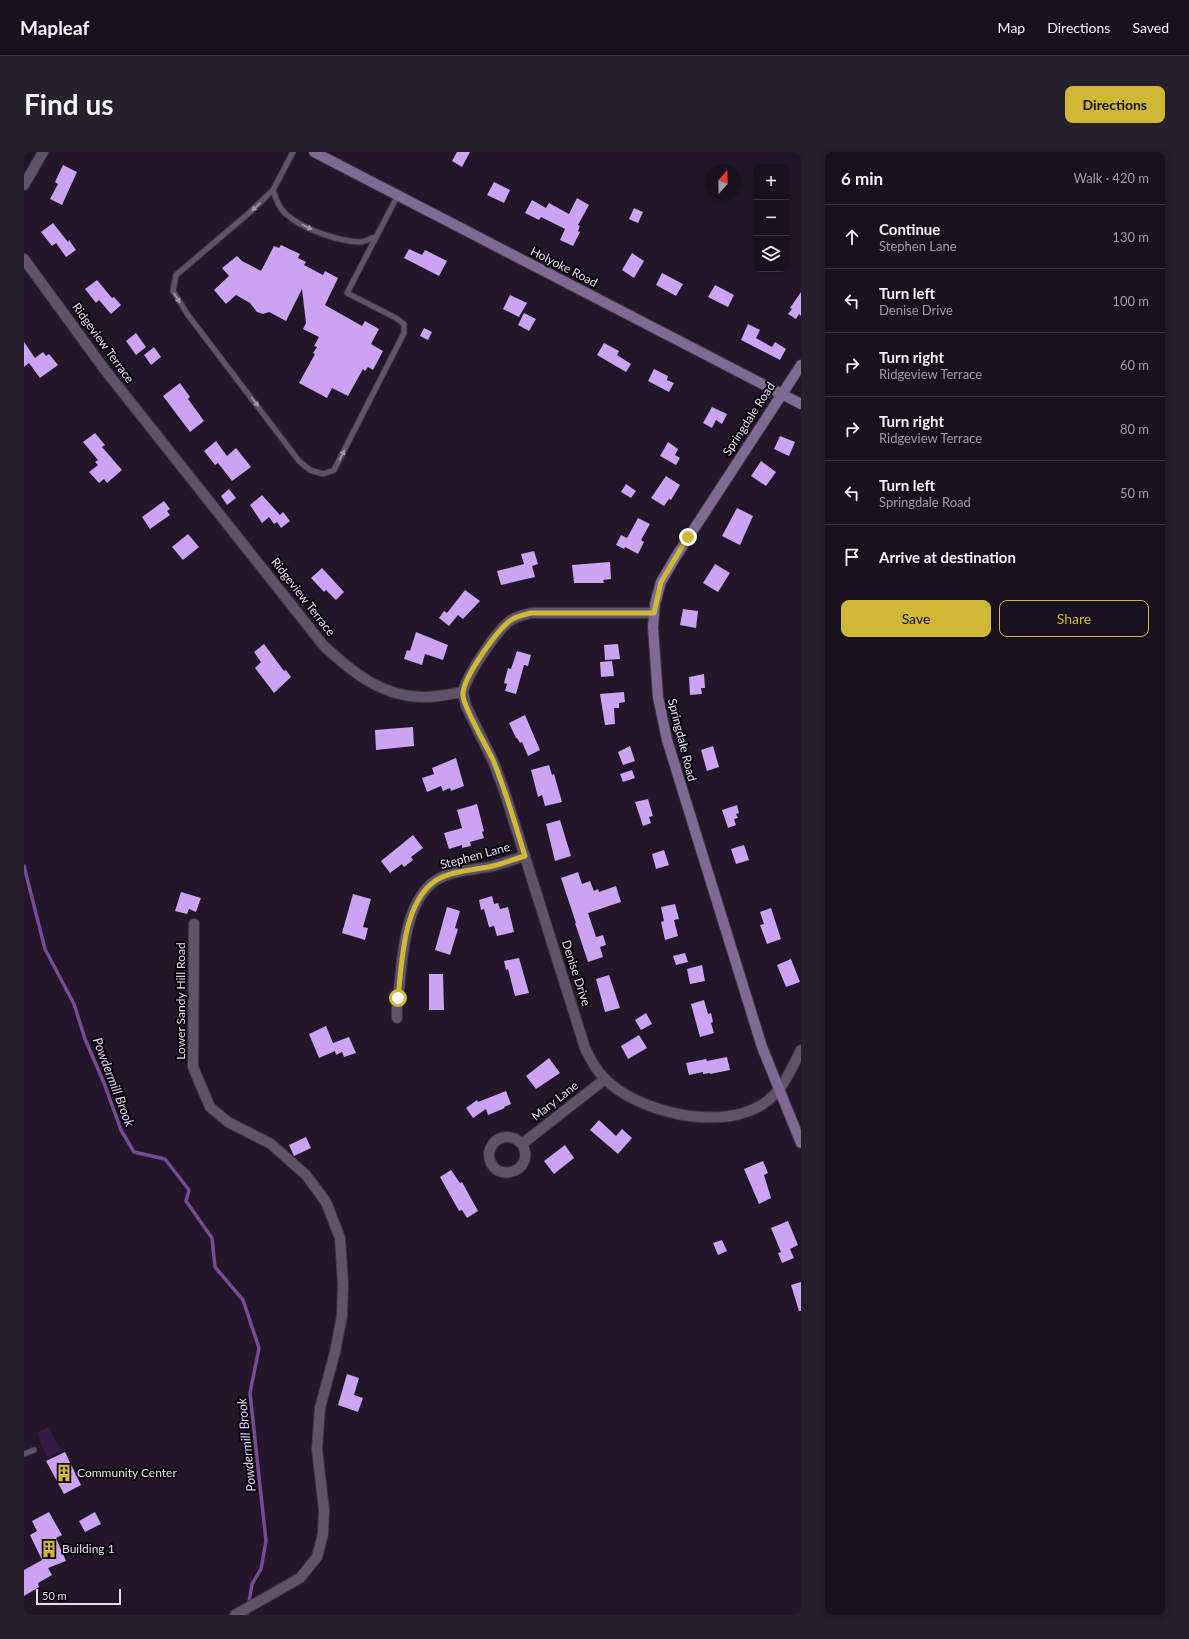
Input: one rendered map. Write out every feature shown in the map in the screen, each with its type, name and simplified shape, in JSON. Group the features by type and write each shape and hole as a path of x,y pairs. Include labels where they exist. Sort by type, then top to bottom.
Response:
{"street":[{"path":"24,185 43,152"},
{"name":"Holyoke Road","path":"314,152 801,404"},
{"name":"Ridgeview Terrace","path":"24,259 105,370 324,646 359,676 387,691 426,697 463,692"},
{"name":"Springdale Road","path":"801,365 675,558 661,582 652,626 658,697 667,740 762,1047 780,1091 798,1126 801,1142"},
{"path":"463,692 468,677 497,636 510,621 518,616 531,613 654,613"},
{"name":"Denise Drive","path":"463,692 466,706 493,761 525,856 585,1048 594,1065 605,1079 630,1097 652,1107 698,1116 726,1116 746,1113 760,1106 780,1091"},
{"name":"Stephen Lane","path":"397,1018 396,1004 403,948 415,905 422,893 429,885 441,877 493,866 525,856"},
{"name":"Lower Sandy Hill Road","path":"194,924 193,1067 210,1106 228,1122 271,1144 306,1175 326,1202 340,1238 343,1284 342,1316 335,1352 320,1408 318,1449 324,1510 323,1534 317,1557 300,1578 234,1615"},
{"path":"780,1091 801,1050"},
{"name":"Mary Lane","path":"522,1144 605,1079"}],"lane":[{"path":"293,152 274,190 176,275 173,291 188,315 300,461 310,470 323,474 334,470 404,333 404,324 396,318 347,294 398,195"},
{"path":"274,190 277,203 286,214 297,222 315,231 344,240 362,242 376,237"},
{"path":"24,1454 34,1450"}],"shaded area":[{"path":"48,1427 62,1451 47,1458 37,1433"}],"building":[{"path":"457,152 470,152 462,167 452,161"},
{"path":"63,165 77,172 62,205 50,199 58,184 55,182"},
{"path":"494,182 510,190 504,203 487,195"},
{"path":"577,198 589,205 578,225 580,226 578,231 580,232 573,246 560,240 565,229 541,217 539,220 525,213 532,200 546,208 549,203 569,214"},
{"path":"634,208 643,212 638,223 629,219"},
{"path":"53,223 76,250 66,257 56,243 52,246 41,232"},
{"path":"281,245 300,254 298,258 306,262 304,265 323,275 325,271 338,278 325,305 362,326 365,321 379,329 371,344 383,351 373,370 368,367 365,371 363,369 348,396 332,388 327,398 299,383 315,354 313,353 317,347 314,346 319,337 303,329 306,323 302,289 286,321 269,312 263,314 257,312 250,303 236,295 226,304 214,290 229,276 222,268 237,256 242,261 261,271 274,246 279,248"},
{"path":"409,249 422,255 425,250 447,261 439,276 404,258"},
{"path":"632,253 644,261 634,278 622,270"},
{"path":"662,273 683,284 676,296 656,285"},
{"path":"97,280 112,298 114,297 121,305 111,314 99,300 96,303 85,289"},
{"path":"715,285 734,295 728,307 708,297"},
{"path":"801,292 801,316 799,314 796,319 788,314 792,309 790,308"},
{"path":"510,295 527,303 519,317 503,309"},
{"path":"524,313 536,319 529,331 518,325"},
{"path":"748,324 760,330 756,338 772,347 775,342 786,349 780,360 741,340"},
{"path":"424,328 432,332 428,340 420,336"},
{"path":"136,333 146,347 136,355 126,341"},
{"path":"24,342 35,358 43,352 46,356 49,354 58,365 40,378 29,363 24,367"},
{"path":"604,343 619,351 617,355 631,364 626,372 597,355"},
{"path":"154,347 161,357 151,365 144,355"},
{"path":"654,369 668,376 667,380 674,383 669,392 648,381"},
{"path":"180,383 190,397 188,399 204,421 190,432 163,396"},
{"path":"712,407 727,414 722,424 716,420 712,428 703,423"},
{"path":"95,433 105,445 102,447 122,470 107,483 104,479 99,483 89,472 98,465 95,462 98,460 83,442"},
{"path":"780,436 795,442 789,456 774,449"},
{"path":"216,441 227,456 236,448 251,467 232,481 218,463 215,465 204,451"},
{"path":"668,442 678,449 675,455 680,458 676,465 660,456"},
{"path":"761,461 776,472 766,486 751,476"},
{"path":"666,476 680,485 671,500 669,499 664,506 651,498"},
{"path":"626,484 636,491 631,498 621,492"},
{"path":"229,489 236,498 227,505 221,496"},
{"path":"262,495 280,515 283,512 290,521 281,528 277,522 274,524 269,517 262,523 250,505"},
{"path":"164,501 170,509 167,511 170,515 150,529 142,517"},
{"path":"737,508 753,516 740,545 722,536"},
{"path":"638,518 650,524 641,540 644,542 638,554 625,547 624,549 616,545 621,535 627,538"},
{"path":"188,534 199,547 183,560 172,547"},
{"path":"534,551 538,564 532,566 535,577 501,585 497,571 524,564 521,554"},
{"path":"610,562 611,579 603,580 604,583 574,583 572,565"},
{"path":"715,564 730,573 718,592 703,583"},
{"path":"322,568 344,592 336,600 326,590 324,592 311,578"},
{"path":"465,590 480,601 463,619 458,615 449,626 439,618 444,611 447,613"},
{"path":"683,609 698,611 696,628 680,625"},
{"path":"416,632 448,645 443,660 425,654 422,665 404,659 407,650 410,651"},
{"path":"264,644 284,671 286,670 291,677 274,693 255,668 261,662 254,652"},
{"path":"618,644 620,659 605,660 604,645"},
{"path":"517,651 531,655 528,666 524,665 516,694 505,691 507,684 504,683 508,668 511,669"},
{"path":"612,661 614,676 601,677 600,662"},
{"path":"704,674 705,688 701,688 702,694 690,695 689,677"},
{"path":"624,692 625,702 619,703 619,708 614,708 615,724 605,725 600,694"},
{"path":"525,715 540,750 528,756 522,742 520,743 516,738 509,723"},
{"path":"413,727 414,746 376,750 375,730"},
{"path":"630,746 635,761 623,765 618,752"},
{"path":"713,746 719,767 707,771 701,750"},
{"path":"456,758 464,786 451,791 450,788 443,791 441,786 427,792 422,778 434,774 432,768"},
{"path":"549,765 552,775 554,774 562,802 545,806 542,795 538,797 531,770"},
{"path":"632,770 635,778 623,782 620,774"},
{"path":"648,799 653,816 649,817 651,823 643,826 635,802"},
{"path":"477,804 484,831 482,832 484,838 470,842 471,846 462,848 462,845 449,849 444,833 462,828 457,810"},
{"path":"737,805 739,813 736,814 738,818 734,819 736,825 728,828 722,810"},
{"path":"560,820 571,856 555,861 546,824"},
{"path":"413,835 423,848 411,857 413,860 404,867 402,864 390,873 381,861"},
{"path":"744,845 749,860 736,864 731,849"},
{"path":"664,850 669,865 656,869 652,854"},
{"path":"578,872 582,884 590,881 594,891 598,889 599,892 616,886 621,902 588,913 596,937 603,935 606,945 600,947 603,957 588,962 561,878"},
{"path":"181,892 201,898 196,912 189,909 187,914 175,911"},
{"path":"353,894 371,899 363,927 368,928 365,940 342,933"},
{"path":"492,896 494,904 498,903 500,909 508,907 514,932 497,936 494,926 489,927 484,909 481,910 479,900"},
{"path":"675,904 679,919 674,920 678,936 665,940 661,922 664,921 661,907"},
{"path":"447,907 460,911 455,928 458,929 450,955 435,950"},
{"path":"771,908 781,939 767,944 760,925 764,924 760,912"},
{"path":"685,953 688,962 676,965 673,956"},
{"path":"519,958 529,993 515,996 508,969 506,970 504,961"},
{"path":"791,959 800,982 786,987 777,965"},
{"path":"702,965 705,981 690,984 687,969"},
{"path":"429,974 443,974 444,1010 429,1010"},
{"path":"609,975 620,1008 605,1012 596,979"},
{"path":"704,1000 708,1014 711,1013 713,1022 711,1023 714,1033 700,1037 691,1004"},
{"path":"646,1013 652,1024 641,1030 635,1020"},
{"path":"326,1026 333,1043 349,1037 356,1053 344,1057 342,1052 336,1055 335,1051 319,1058 309,1034"},
{"path":"639,1035 647,1048 628,1059 621,1046"},
{"path":"727,1057 730,1070 710,1074 703,1074 703,1072 689,1075 686,1063"},
{"path":"549,1058 560,1073 536,1089 526,1076"},
{"path":"506,1091 511,1104 504,1107 505,1108 488,1115 486,1109 473,1118 466,1108 477,1100 478,1102"},
{"path":"599,1120 616,1136 622,1129 632,1138 618,1154 590,1130"},
{"path":"306,1137 311,1148 294,1156 289,1145"},
{"path":"565,1145 574,1158 554,1174 544,1161"},
{"path":"763,1161 768,1173 764,1175 771,1198 759,1204 744,1169"},
{"path":"451,1170 460,1183 462,1182 478,1211 467,1218 462,1210 459,1211 440,1177"},
{"path":"788,1221 798,1245 790,1249 794,1258 782,1263 778,1253 781,1252 771,1228"},
{"path":"722,1240 727,1251 718,1255 713,1243"},
{"path":"801,1282 801,1311 799,1311 791,1285"},
{"path":"347,1374 359,1378 354,1395 363,1398 358,1412 338,1405"},
{"name":"Community Center","path":"65,1452 81,1485 64,1494 46,1461"},
{"name":"Building 1","path":"49,1512 62,1535 56,1538 66,1561 48,1568 52,1575 38,1583 39,1587 24,1596 24,1570 42,1560 30,1535 37,1531 32,1521"},
{"path":"95,1512 101,1524 85,1532 79,1521"}],"waterway":[{"name":"Powdermill Brook","path":"24,866 45,949 74,1004 85,1039 104,1083 121,1130 134,1152 165,1159 189,1190 186,1201 212,1238 215,1267 243,1300 259,1348 250,1393 266,1541 261,1569 252,1584 247,1615"}],"place":[{"name":"Community Center","path":"64,1473"},
{"name":"Building 1","path":"49,1549"}],"route":[{"path":"398,998 403,948 409,925 415,905 429,885 441,877 493,866 525,856 493,761 463,699 464,686 468,677 497,636 510,621 518,616 531,613 654,613 661,582 688,537"}]}
